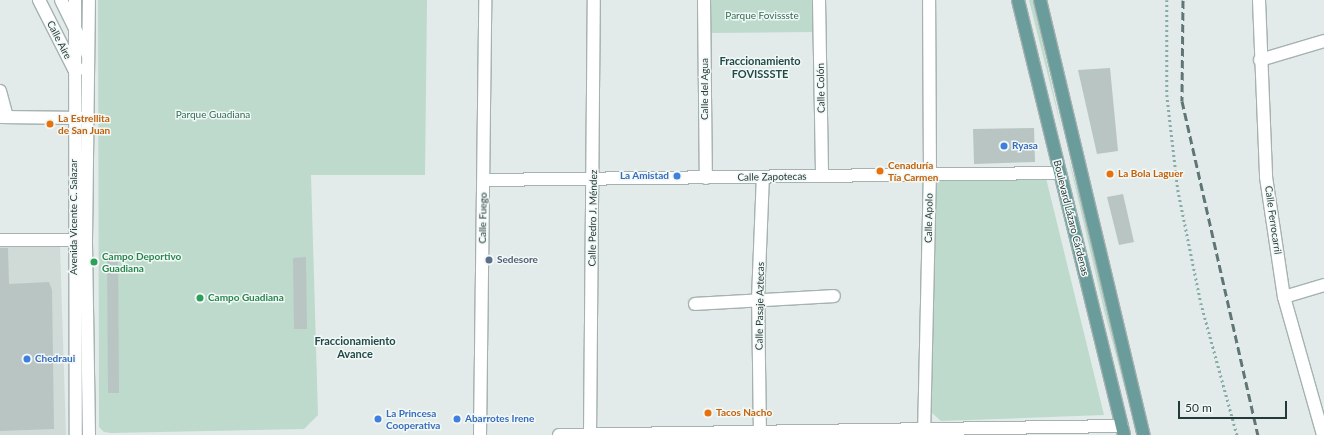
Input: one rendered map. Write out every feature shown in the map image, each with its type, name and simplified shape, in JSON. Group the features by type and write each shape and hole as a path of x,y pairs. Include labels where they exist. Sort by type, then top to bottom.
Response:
{"main road":[{"name":"Boulevard Lázaro Cárdenas","path":"1018,0 1123,431"},
{"name":"Boulevard Lázaro Cárdenas","path":"1040,0 1144,435"}],"street":[{"name":"Calle Aire","path":"39,0 74,69 87,69"},
{"name":"Calle Aire","path":"62,0 88,55"},
{"name":"Avenida Vicente C. Salazar","path":"75,0 74,240 76,435"},
{"name":"Avenida Vicente C. Salazar","path":"89,0 86,240 89,435"},
{"name":"Calle Fuego","path":"480,435 485,0"},
{"name":"Calle Pedro J. Méndez","path":"590,435 594,179 594,0"},
{"name":"Calle del Agua","path":"704,0 706,178"},
{"name":"Calle Colón","path":"819,0 822,175"},
{"name":"Calle Apolo","path":"924,432 930,176 929,0"},
{"name":"Calle Ferrocarril","path":"1259,0 1260,60 1266,176 1284,297 1323,435"},
{"path":"1260,60 1324,41"},
{"path":"0,91 4,117 87,118"},
{"name":"Calle Zapotecas","path":"484,180 706,178 822,175 930,176 1060,173"},
{"name":"Calle Pasaje Aztecas","path":"760,433 758,299 763,177"},
{"path":"0,240 86,240"},
{"path":"1284,297 1324,285"},
{"path":"695,304 758,299 834,296"},
{"path":"559,435 1123,431"}],"path":[{"path":"1167,0 1167,95 1178,190 1201,302 1237,435"}],"shaded area":[{"name":"Chedraui","path":"60,246 66,435 0,435 0,247"}],"green space":[{"name":"Parque Guadiana","path":"98,0 427,0 425,175 311,175 318,415 304,429 111,433 104,432 99,427"},
{"name":"Parque Fovissste","path":"708,0 816,0 815,32 708,33"},
{"path":"1029,0 1033,0 1063,135 1035,24"},
{"path":"1068,156 1080,198 1128,401 1104,310"},
{"path":"1046,178 1104,415 941,421 931,412 936,181"}],"building":[{"path":"1110,68 1118,151 1097,154 1078,70"},
{"name":"Ryasa","path":"1034,128 1035,162 974,164 973,129"},
{"path":"1123,194 1134,242 1119,245 1107,197"},
{"name":"Chedraui","path":"0,248 8,248 9,284 49,282 52,290 54,429 0,431"},
{"path":"107,252 118,252 119,393 108,393"},
{"path":"306,257 307,329 294,329 293,258"}],"railway":[{"path":"1183,0 1182,101 1258,435"}],"place":[{"name":"La Estrellita de San Juan","path":"50,124"},
{"name":"Ryasa","path":"1004,146"},
{"name":"Cenaduría Tía Carmen","path":"880,171"},
{"name":"La Bola Laguer","path":"1110,174"},
{"name":"La Amistad","path":"677,176"},
{"name":"Sedesore","path":"489,260"},
{"name":"Campo Deportivo Guadiana","path":"94,262"},
{"name":"Campo Guadiana","path":"200,298"},
{"name":"Chedraui","path":"27,359"},
{"name":"Tacos Nacho","path":"708,413"},
{"name":"La Princesa Cooperativa","path":"378,419"},
{"name":"Abarrotes Irene","path":"457,419"}],"district":[{"name":"Fraccionamiento FOVISSSTE","path":"760,68"},
{"name":"Fraccionamiento Avance","path":"355,348"}]}
